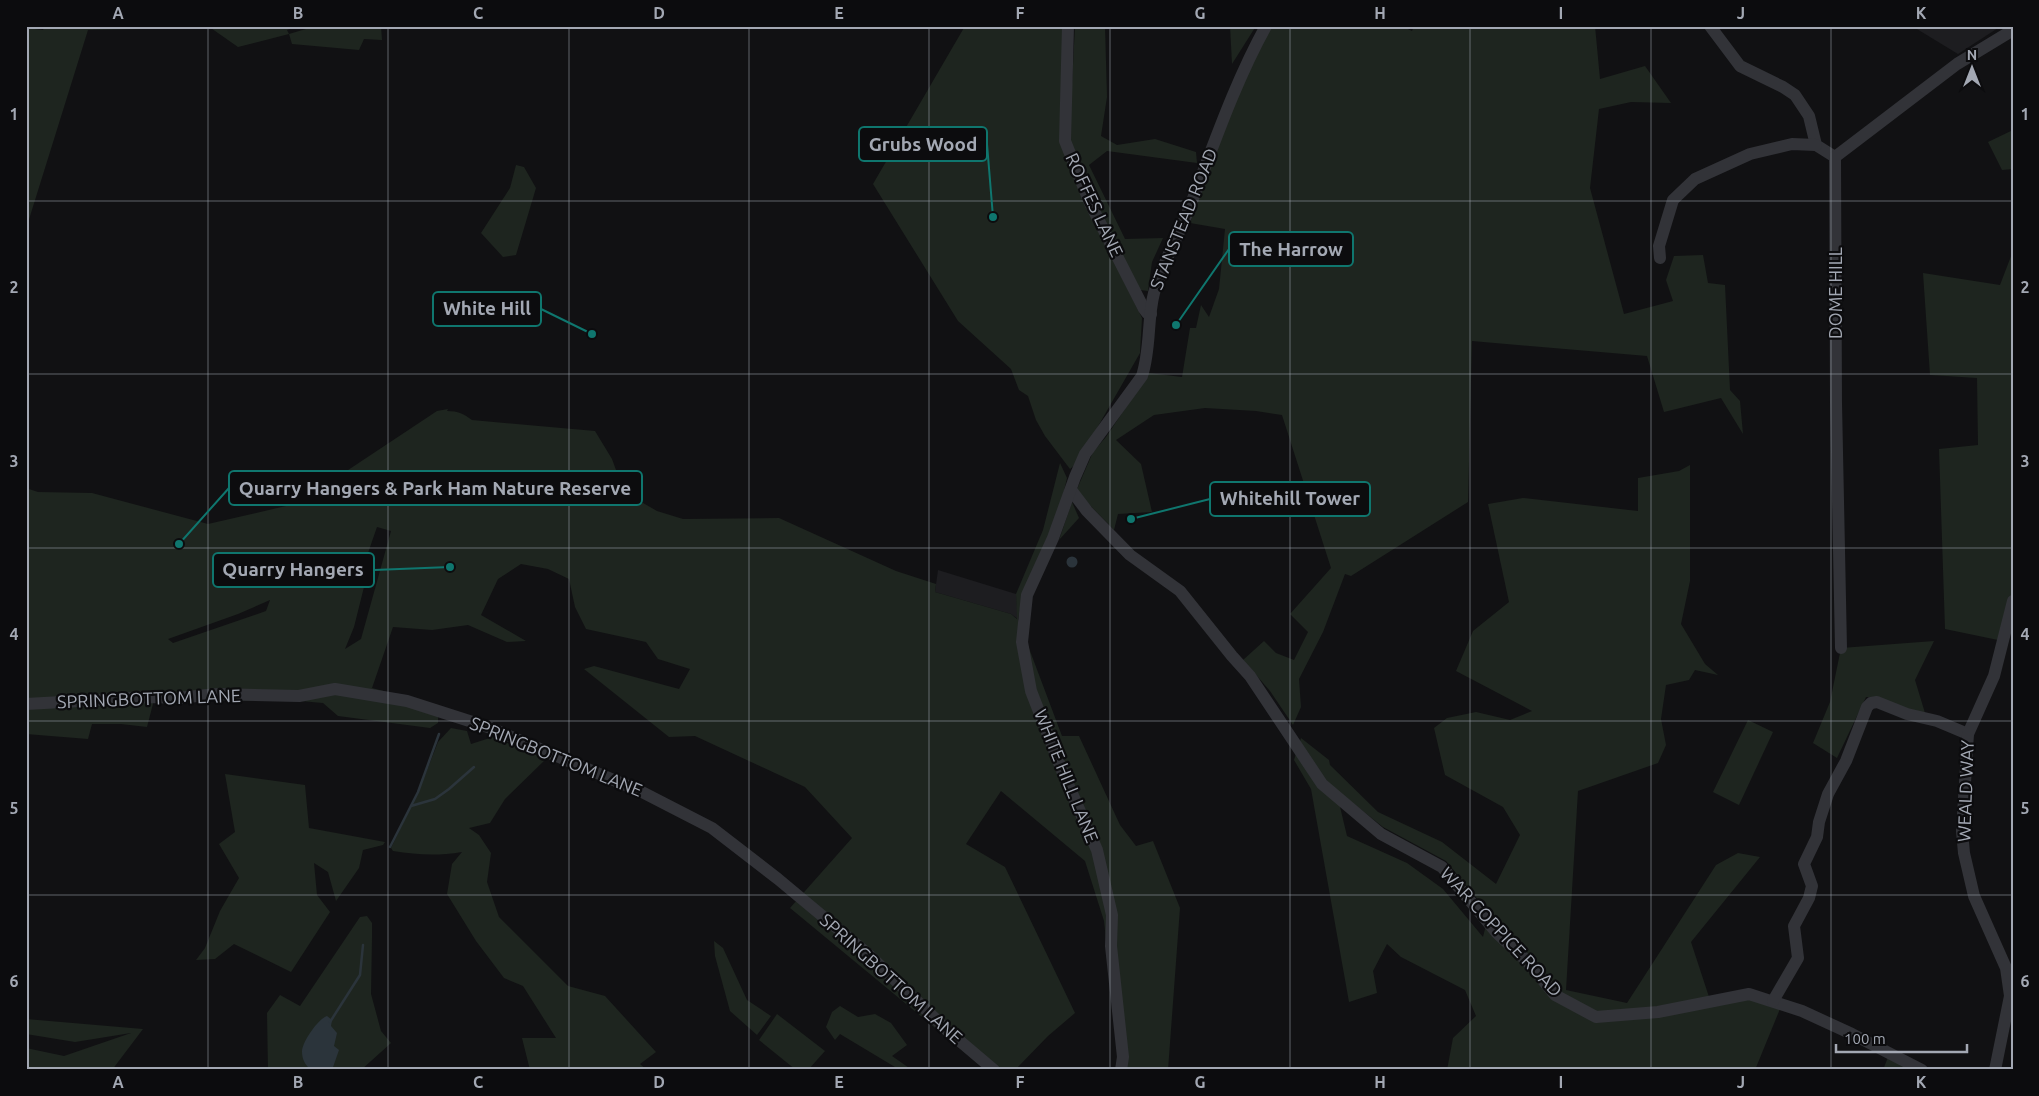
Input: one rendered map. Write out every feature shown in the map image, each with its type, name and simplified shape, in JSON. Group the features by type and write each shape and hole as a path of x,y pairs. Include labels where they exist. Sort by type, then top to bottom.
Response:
{"street":[{"name":"ROFFES LANE","path":"1068,26 1065,141 1090,203 1144,309 1151,314"},
{"name":"STANSTEAD ROAD","path":"1071,490 1085,454 1142,376 1146,361 1153,294 1180,232 1244,69 1266,26"},
{"path":"1710,26 1740,66 1795,95 1809,116 1816,145"},
{"path":"1660,258 1658,246 1673,200 1695,179 1750,154 1792,144 1816,145 1835,157 1957,64 2013,30"},
{"name":"DOME HILL","path":"1835,157 1836,403 1841,648"},
{"name":"WAR COPPICE ROAD","path":"1071,490 1087,511 1130,555 1180,590 1250,676 1322,784 1381,834 1442,867 1496,932 1528,962 1554,995 1596,1017 1658,1012 1749,994 1802,1011 1922,1070"},
{"name":"WHITE HILL LANE","path":"1071,490 1053,538 1027,595 1022,642 1031,691 1097,850 1112,914 1111,946 1123,1057 1120,1070"},
{"name":"WEALD WAY","path":"1995,1070 2010,996 2006,968 1974,896 1964,853 1962,831 1968,734 1994,676 2013,601"},
{"name":"SPRINGBOTTOM LANE","path":"26,704 152,697 177,698 218,694 299,696 335,689 408,700 488,728 642,792 712,828 778,879 868,954 948,1031 994,1070"},
{"path":"1773,1001 1798,958 1794,926 1809,898 1812,886 1804,864 1817,837 1828,794 1846,761 1867,707 1877,702 1907,714 1937,721 1968,734"}],"shaded area":[{"path":"45,26 203,26 200,28 88,30 26,229 26,28 43,30"},
{"path":"208,26 300,26 287,30 289,34 238,47"},
{"path":"316,26 381,26 382,40 364,39 359,50 292,44 289,34"},
{"path":"965,26 1064,26 1061,141 1108,249 1142,318 1140,353 1077,463 1070,469 1045,436 1036,420 1028,396 1019,390 1011,369 958,321 873,184"},
{"path":"1075,26 1105,26 1107,97 1101,136 1117,145 1155,139 1196,152 1197,163 1107,151 1089,165 1125,239 1163,238 1152,262 1148,291 1140,290 1093,200 1069,143"},
{"path":"1230,26 1256,26 1232,64"},
{"path":"1272,26 1402,26 1412,31 1414,26 1595,26 1600,79 1645,66 1671,103 1631,102 1599,109 1590,188 1624,314 1673,301 1666,280 1674,256 1703,255 1708,283 1725,285 1730,390 1740,401 1743,434 1721,398 1664,412 1647,356 1472,341 1468,502 1351,576 1345,574 1323,632 1299,679 1301,707 1293,725 1270,691 1243,660 1264,641 1276,653 1294,660 1308,632 1290,614 1331,568 1282,415 1256,411 1205,408 1154,415 1116,440 1141,464 1152,512 1118,514 1114,530 1082,497 1077,489 1093,452 1106,437 1149,373 1182,377 1190,328 1196,328 1201,305 1209,317 1219,289 1225,229 1190,223 1241,81"},
{"path":"1912,26 2001,26 1958,54"},
{"path":"2013,130 2013,169 2002,170 1988,142"},
{"path":"516,165 524,167 536,188 516,255 503,257 481,233 510,188"},
{"path":"2013,251 2013,599 1998,640 1945,629 1939,449 1978,445 1977,378 1930,375 1923,273 2000,285"},
{"path":"448,409 447,411 461,413 472,420 595,431 612,459 624,492 657,511 683,519 779,518 896,571 936,584 935,592 1011,614 1017,619 1016,594 1043,530 1060,463 1067,478 1063,495 1049,537 1023,594 1018,619 1062,736 1079,736 1120,825 1136,846 1153,841 1180,908 1168,1070 1118,1070 1104,921 1085,861 1001,791 966,844 1005,867 1075,1013 1048,1036 1015,1070 986,1070 790,908 852,838 805,787 695,736 669,737 584,669 594,666 679,689 690,669 658,659 646,642 586,629 575,607 569,579 548,569 521,564 498,579 481,615 526,641 507,642 468,625 432,630 393,627 372,688 438,705 438,723 430,728 338,716 323,703 300,701 154,700 147,727 121,724 92,724 88,739 26,734 26,488 38,492 92,493 208,524 286,506 333,480 437,411","holes":["377,527 391,531 361,639 345,649 354,627 366,579 360,576","270,600 266,611 173,643 168,639 238,614"]},
{"path":"1690,465 1690,581 1681,624 1705,664 1718,675 1695,670 1689,680 1666,685 1661,719 1666,745 1658,763 1578,791 1566,990 1627,1003 1716,865 1738,853 1760,857 1691,942 1710,1000 1749,994 1782,1004 1755,1070 1447,1070 1453,1038 1476,1016 1465,990 1401,957 1387,944 1373,971 1377,993 1349,1002 1311,789 1294,760 1301,738 1329,760 1330,765 1378,812 1442,842 1496,884 1520,835 1503,807 1445,775 1434,728 1447,718 1476,712 1510,720 1532,711 1456,671 1473,631 1509,602 1488,504 1523,498 1638,511 1638,478 1679,471","holes":["1336,790 1383,827 1446,861 1489,913 1483,937 1443,889 1407,863 1347,836"]},
{"path":"1072,502 1079,518 1059,540"},
{"path":"1072,556 1078,562 1072,568 1066,562"},
{"path":"938,570 1016,594 1018,619 1011,614 935,592"},
{"path":"1934,641 1915,680 1925,713 1909,711 1877,697 1866,697 1837,758 1813,743 1830,702 1841,648"},
{"path":"1748,720 1773,732 1739,805 1713,792"},
{"path":"451,728 467,731 471,744 493,737 546,759 505,799 490,823 469,828 479,835 491,853 487,882 499,917 568,986 605,996 656,1052 640,1064 647,1070 530,1070 522,1038 556,1038 523,986 504,978 476,941 447,894 452,864 462,852 419,854 393,851 391,848 420,788 438,742"},
{"path":"225,774 305,785 309,828 385,842 383,845 363,850 359,868 336,901 328,872 314,863 317,895 330,912 291,972 234,944 215,959 196,960 205,948 220,911 239,878 219,844 235,832"},
{"path":"367,916 372,923 371,994 381,1031 391,1043 361,1070 268,1070 267,1013 280,995 300,1006 360,917"},
{"path":"714,941 723,948 747,1000 771,1016 757,1035 730,1011 715,956"},
{"path":"840,1006 858,1017 875,1014 891,1023 907,1045 892,1056 912,1070 900,1070 840,1034 835,1040 826,1027 832,1012"},
{"path":"777,1014 825,1051 808,1070 796,1070 759,1040"},
{"path":"327,1016 332,1020 331,1026 337,1033 334,1046 339,1050 332,1070 311,1070 303,1059 303,1048 315,1026"},
{"path":"26,1019 143,1029 112,1070 26,1070 26,1048 64,1056 131,1033 75,1042 26,1034"},
{"path":"1890,1052 1922,1070 1883,1070"}],"waterway":[{"path":"390,847 418,792 439,734"},
{"path":"411,806 435,799 474,767"},
{"path":"330,1022 360,975 363,945"}],"place":[{"name":"Grubs Wood","path":"993,217"},
{"name":"The Harrow","path":"1176,325"},
{"name":"White Hill","path":"592,334"},
{"name":"Whitehill Tower","path":"1131,519"},
{"name":"Quarry Hangers & Park Ham Nature Reserve","path":"179,544"},
{"name":"Quarry Hangers","path":"450,567"}]}
